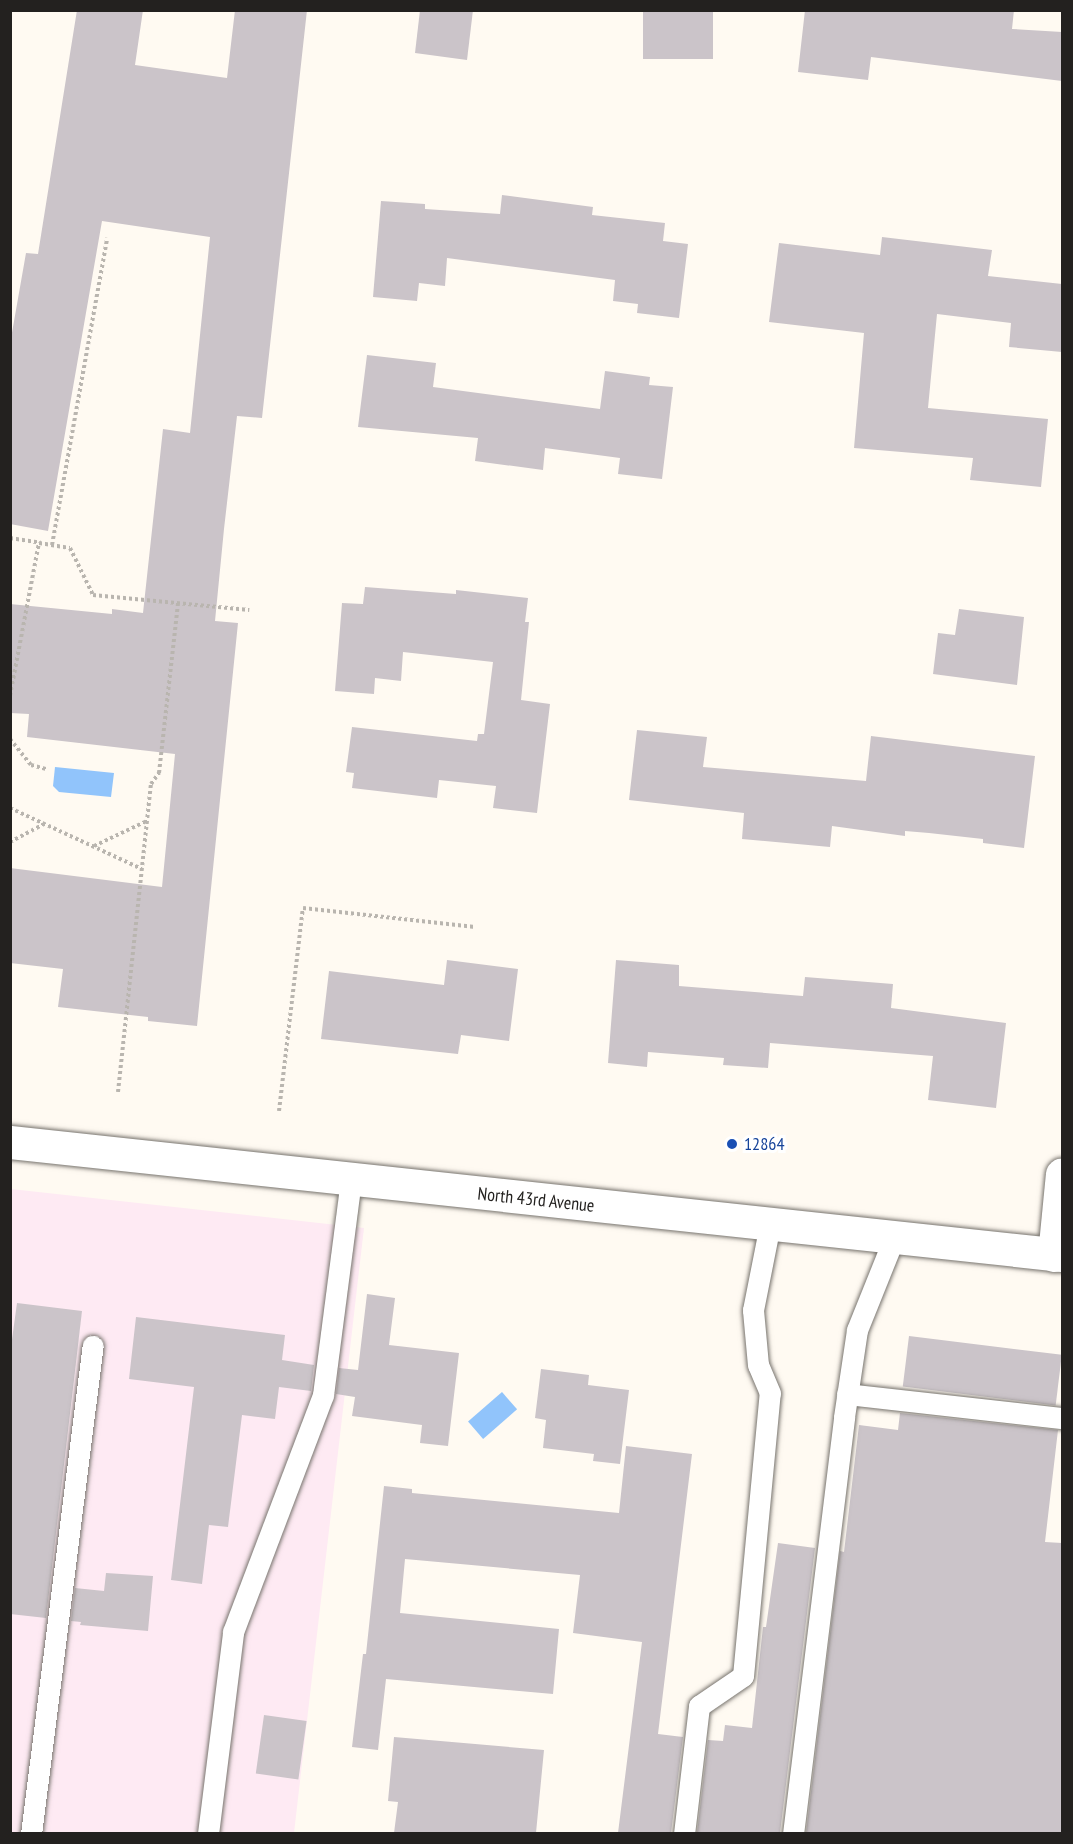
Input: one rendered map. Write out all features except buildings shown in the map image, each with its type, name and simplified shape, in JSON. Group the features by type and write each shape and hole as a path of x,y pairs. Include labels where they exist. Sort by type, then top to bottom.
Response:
{"main road":[{"name":"North 43rd Avenue","path":"10,1142 1058,1255"},
{"path":"1058,1255 1062,1174"}],"lane":[{"path":"208,1833 233,1632 324,1395 351,1180"},
{"path":"684,1833 699,1706 743,1676 770,1393 758,1365 753,1310 770,1224"},
{"path":"793,1833 847,1394 857,1330 894,1238"},
{"path":"31,1833 93,1346"},
{"path":"847,1394 1062,1418"}],"path":[{"path":"52,545 107,238"},
{"path":"10,538 70,548 93,595 249,610"},
{"path":"10,696 39,543"},
{"path":"118,1092 151,784 159,773 178,603"},
{"path":"10,739 31,765 45,769"},
{"path":"10,808 142,869"},
{"path":"94,846 147,821"},
{"path":"10,842 44,824"},
{"path":"279,1111 303,908 475,927"}],"shaded area":[{"path":"11,1189 364,1228 294,1833 11,1834"}],"water":[{"path":"55,767 114,773 111,797 59,792 53,786"},
{"path":"502,1392 517,1409 483,1439 468,1422"}],"place":[{"name":"12864","path":"732,1144"}]}
